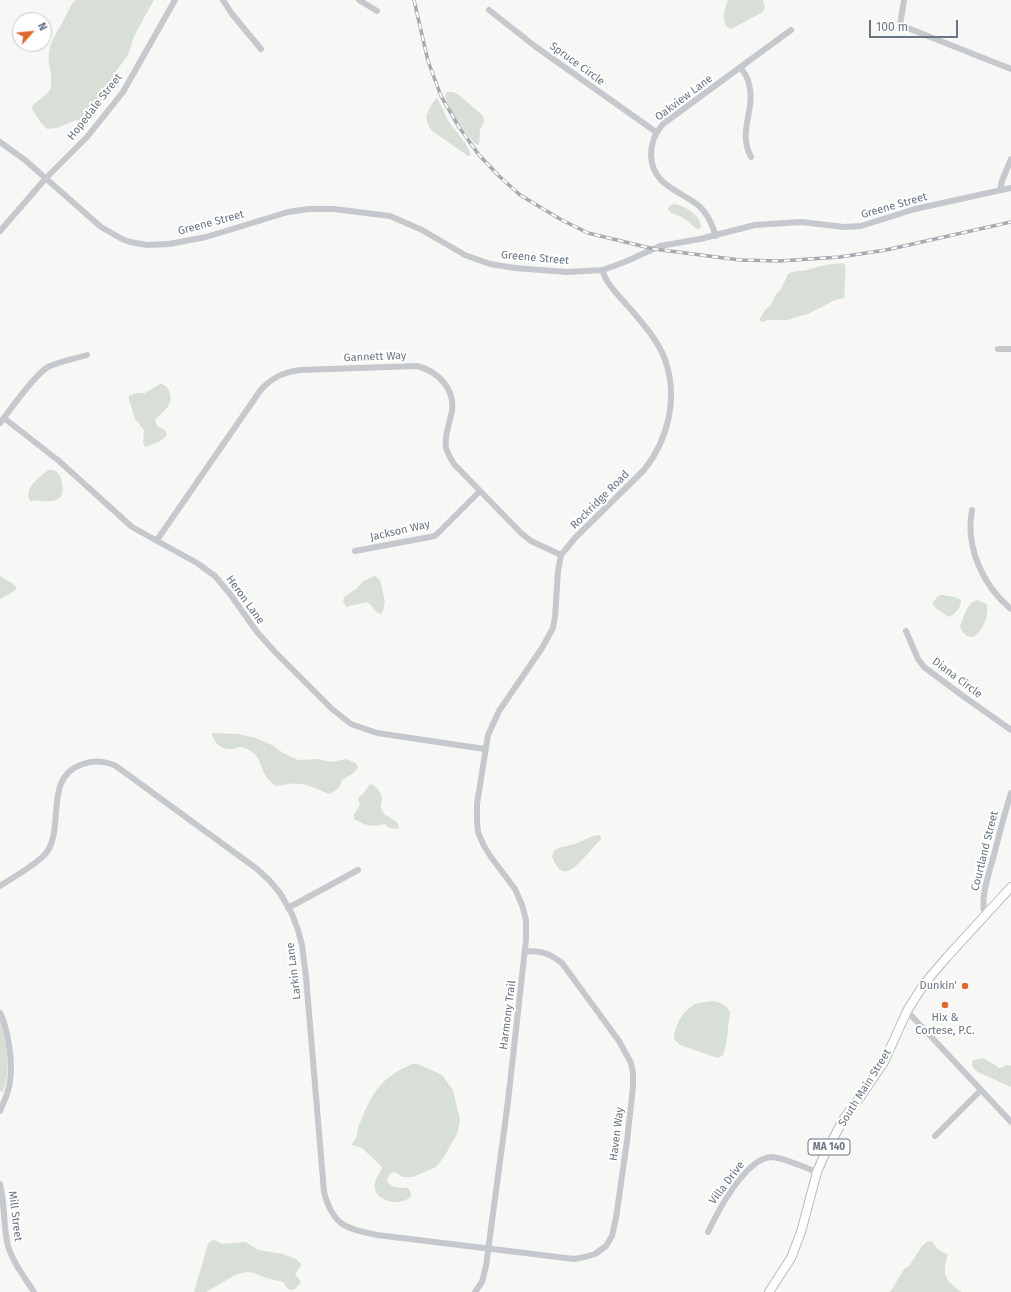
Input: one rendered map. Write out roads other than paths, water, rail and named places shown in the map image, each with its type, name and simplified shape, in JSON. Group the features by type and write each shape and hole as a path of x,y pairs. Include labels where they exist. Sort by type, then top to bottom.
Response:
{"main road":[{"name":"South Main Street","path":"769,1292 787,1264 796,1245 818,1172 824,1158 844,1118 862,1096 884,1062 907,1011 924,984 1011,887"}],"street":[{"name":"Hopedale Street","path":"0,231 46,178 87,137 123,92 175,0"},
{"path":"223,0 232,14 261,49"},
{"path":"359,0 377,11"},
{"path":"904,0 900,25 1011,69"},
{"name":"Spruce Circle","path":"489,10 536,47 656,132"},
{"name":"Oakview Lane","path":"716,236 709,218 700,206 672,189 658,177 651,160 652,141 656,132 663,124 792,30"},
{"path":"740,67 750,85 751,96 746,145 751,157"},
{"name":"Greene Street","path":"0,142 46,178 101,227 122,239 138,244 169,244 206,237 288,212 309,208 334,209 390,216 422,230 474,259 501,266 567,272 603,270 660,246 716,236 755,225 807,222 844,227 861,226 915,209 1011,188"},
{"path":"1000,190 1011,159"},
{"name":"Rockridge Road","path":"561,555 581,532 644,470 661,443 669,420 670,385 664,357 651,334 607,281 603,270"},
{"path":"998,349 1011,349"},
{"path":"0,424 44,370 63,361 87,355"},
{"name":"Gannett Way","path":"157,540 267,383 276,377 292,371 408,365 417,366 433,372 444,382 448,389 452,401 452,409 446,443 448,454 454,464 521,533 531,541 561,555"},
{"name":"Heron Lane","path":"4,418 54,456 132,527 197,563 215,576 274,652 332,709 351,724 377,733 485,749"},
{"name":"Jackson Way","path":"355,551 434,536 480,491"},
{"path":"972,510 970,521 971,535 978,565 986,581 994,592 1011,609"},
{"path":"485,749 488,735 499,711 542,648 553,628 558,571 561,555"},
{"name":"Diana Circle","path":"906,631 918,659 926,669 1011,730"},
{"name":"Harmony Trail","path":"475,1292 482,1282 486,1266 508,1101 525,951 526,920 522,905 515,889 491,857 478,832 477,804 485,749"},
{"name":"Larkin Lane","path":"0,886 46,854 51,845 53,836 59,788 65,777 74,768 86,763 101,762 116,766 258,868 280,893 298,930 302,945 324,1192 330,1211 343,1225 354,1230 377,1235 488,1248"},
{"name":"Courtland Street","path":"985,915 983,903 988,876 1011,793"},
{"path":"288,908 358,870"},
{"name":"Haven Way","path":"488,1248 574,1259 595,1254 606,1246 612,1236 616,1218 627,1141 633,1087 631,1062 562,963 550,954 538,951 525,951"},
{"path":"907,1011 1011,1122"},
{"path":"0,1013 7,1033 11,1067 10,1082 0,1111"},
{"path":"935,1136 981,1090"},
{"name":"Villa Drive","path":"708,1232 716,1215 738,1182 751,1166 763,1158 773,1157 818,1172"},
{"name":"Mill Street","path":"0,1184 5,1230 9,1248 17,1265 34,1292"}],"railway":[{"path":"414,0 428,61 441,96 459,127 479,155 520,195 560,219 588,233 654,249 740,260 779,261 840,257 886,250 1011,222"}],"place":[{"name":"Dunkin'","path":"965,986"},
{"name":"Hix & Cortese, P.C.","path":"945,1005"}]}
